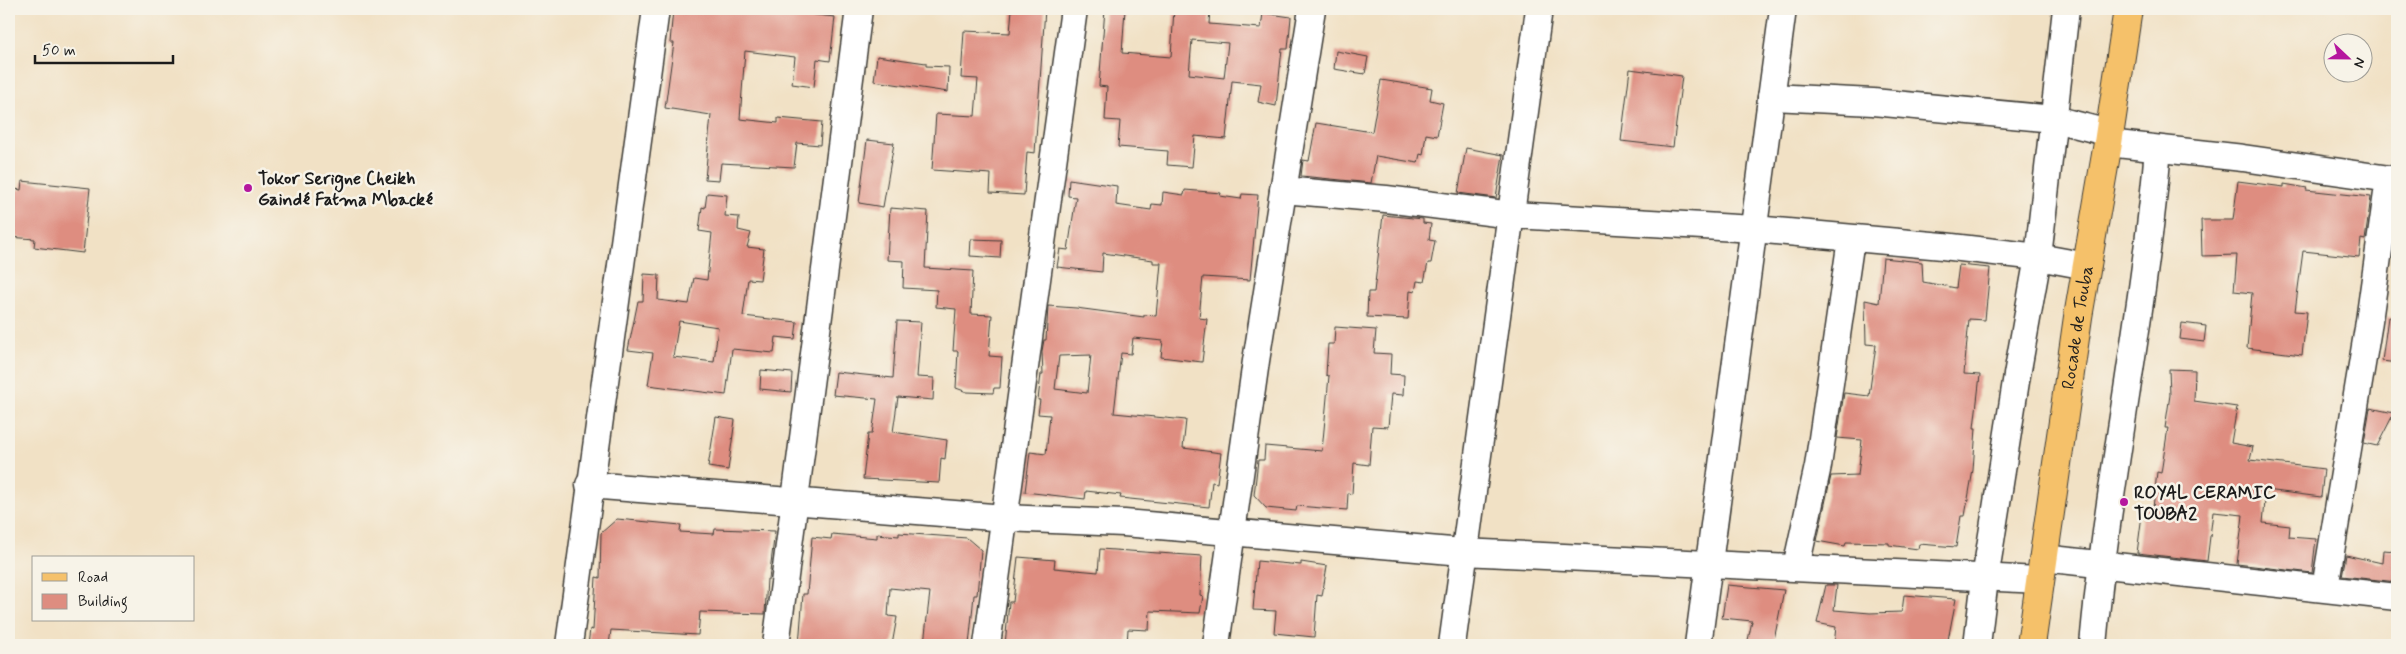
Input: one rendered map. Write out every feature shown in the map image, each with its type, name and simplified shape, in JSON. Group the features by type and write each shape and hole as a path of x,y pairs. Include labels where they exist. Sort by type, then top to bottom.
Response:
{"main road":[{"name":"Rocade de Touba","path":"2031,645 2087,266 2109,138 2128,9"}],"street":[{"path":"568,645 656,9"},
{"path":"776,645 859,9"},
{"path":"987,645 1074,9"},
{"path":"1216,645 1282,190 1312,9"},
{"path":"1452,645 1463,552 1512,215 1539,9"},
{"path":"1698,645 1783,9"},
{"path":"1977,645 1985,579 2017,375 2038,257 2066,9"},
{"path":"1771,97 1873,102 2054,119 2109,138 2158,149 2393,179 2325,588"},
{"path":"2093,645 2101,564 2153,216 2158,149"},
{"path":"1282,190 1512,215 1754,229 2038,257 2087,266"},
{"path":"1796,567 1818,466 1851,239"},
{"path":"590,485 1004,518 1124,523 1463,552 1796,567 1985,579 2042,569 2101,564 2397,597"}],"building":[{"path":"673,9 761,9 835,17 830,61 817,59 814,87 792,84 795,57 745,51 740,119 778,123 778,118 822,122 820,145 797,143 794,167 721,163 719,180 705,179 711,115 665,108 674,43 670,43"},
{"path":"1012,9 1045,9 1035,153 1027,152 1024,195 990,193 991,174 932,170 936,114 975,116 978,79 961,78 964,31 1010,33"},
{"path":"1105,9 1125,9 1122,53 1171,57 1174,9 1210,9 1209,24 1261,28 1263,13 1291,17 1288,49 1282,49 1276,106 1258,102 1261,84 1232,81 1226,139 1195,136 1192,167 1167,165 1168,151 1118,147 1120,121 1105,120 1107,87 1099,86","holes":["1192,40 1228,43 1224,78 1189,74"]},
{"path":"1336,51 1368,57 1365,74 1334,69"},
{"path":"877,56 926,63 926,66 949,67 948,92 874,81"},
{"path":"1630,69 1682,76 1673,147 1621,141"},
{"path":"1381,80 1432,88 1430,100 1443,103 1437,136 1426,134 1423,155 1420,154 1418,163 1376,156 1371,183 1301,176 1303,160 1309,161 1316,123 1372,132"},
{"path":"867,140 894,143 883,207 859,203"},
{"path":"1466,148 1503,155 1496,198 1458,193"},
{"path":"1069,179 1117,186 1116,205 1151,210 1152,204 1162,205 1163,192 1184,195 1185,190 1221,193 1220,196 1241,199 1242,194 1258,195 1250,280 1203,277 1199,318 1207,319 1202,362 1161,357 1163,341 1133,338 1131,354 1121,353 1114,413 1186,420 1183,448 1221,453 1217,483 1212,482 1209,507 1120,498 1121,495 1086,491 1085,499 1025,492 1030,452 1046,454 1050,415 1038,414 1040,400 1038,400 1041,374 1043,374 1042,351 1044,340 1046,340 1048,306 1144,317 1144,315 1156,316 1161,263 1153,263 1153,260 1103,253 1102,272 1057,267 1060,249 1068,250 1076,197 1068,196","holes":["1091,355 1087,393 1055,389 1059,356"]},
{"path":"22,181 90,188 83,253 34,247 35,239 9,237 9,188 21,190"},
{"path":"2238,181 2284,187 2284,184 2307,188 2306,190 2371,197 2365,240 2361,239 2359,257 2303,251 2295,311 2307,312 2302,355 2247,348 2252,293 2234,291 2237,255 2202,256 2201,220 2233,220"},
{"path":"707,193 727,195 725,216 739,217 738,230 751,233 747,247 764,249 760,280 748,279 743,316 797,322 795,339 776,337 774,353 732,349 726,395 648,385 653,353 628,350 638,301 643,301 644,274 659,275 658,300 689,304 694,278 707,280 712,233 699,231 702,207 705,208","holes":["679,321 718,327 714,362 673,357"]},
{"path":"890,208 928,211 925,268 973,271 971,314 992,315 989,356 1002,357 1000,388 994,388 993,393 967,392 956,388 958,351 953,351 956,309 936,307 937,290 903,288 904,261 887,260"},
{"path":"1383,215 1423,219 1423,223 1431,224 1429,240 1435,241 1431,263 1428,263 1424,282 1417,281 1415,292 1410,291 1408,319 1367,317 1368,292 1374,292"},
{"path":"971,239 1001,240 1000,258 970,256"},
{"path":"1883,258 1922,262 1923,282 1956,288 1959,265 1990,268 1985,320 1969,319 1964,374 1980,375 1974,428 1976,428 1973,470 1965,516 1961,516 1956,547 1919,544 1918,549 1889,545 1889,543 1846,542 1845,546 1817,541 1831,476 1858,475 1862,440 1837,438 1844,393 1869,396 1876,345 1866,344 1865,300 1879,303"},
{"path":"2388,317 2397,318 2397,363 2382,361"},
{"path":"897,321 921,322 917,377 934,378 933,400 898,397 893,432 947,440 945,459 941,458 939,483 863,479 868,434 872,434 877,399 833,395 836,372 893,378"},
{"path":"2182,323 2206,326 2204,342 2180,339"},
{"path":"1335,327 1376,330 1374,353 1391,354 1390,374 1404,375 1403,395 1391,394 1388,427 1372,426 1369,465 1354,463 1352,494 1348,493 1347,510 1297,506 1296,511 1266,508 1254,495 1258,460 1264,460 1265,446 1322,451 1329,376 1326,375 1328,344 1334,344"},
{"path":"2169,369 2195,370 2194,401 2237,407 2231,443 2253,447 2250,460 2324,469 2321,497 2266,490 2263,523 2290,526 2289,537 2316,539 2312,573 2237,564 2243,515 2213,512 2207,561 2137,553 2143,507 2153,508 2157,472 2161,473 2168,428 2165,428 2170,395"},
{"path":"761,370 792,373 791,392 760,389"},
{"path":"2370,408 2394,413 2377,446 2364,443"},
{"path":"716,417 735,420 728,470 708,467"},
{"path":"617,519 681,525 680,532 714,534 715,529 775,531 769,579 767,579 765,614 700,612 698,635 611,630 609,645 588,645 590,629 593,630 596,577 600,578 601,533"},
{"path":"899,533 967,538 981,550 977,595 974,595 969,645 924,643 930,592 890,588 888,616 897,617 892,645 799,645 803,594 807,594 812,537 831,539 832,534 877,538 877,534 899,536"},
{"path":"1100,549 1202,556 1200,595 1203,596 1200,613 1150,611 1149,630 1128,629 1127,645 1005,645 1009,602 1013,602 1018,557 1055,560 1054,568 1098,572"},
{"path":"2383,550 2397,551 2397,582 2342,576 2346,555 2382,563"},
{"path":"1257,561 1301,565 1301,562 1327,566 1322,596 1317,595 1314,637 1274,633 1276,611 1253,610"},
{"path":"1727,585 1784,590 1773,645 1747,645 1752,621 1722,618"},
{"path":"1826,585 1837,585 1834,610 1870,613 1902,612 1904,595 1956,599 1947,645 1834,645 1836,627 1817,623"}],"place":[{"name":"Tokor Serigne Cheikh Gaindé Fatma Mbacké","path":"248,188"},
{"name":"ROYAL CERAMIC TOUBA2","path":"2124,502"}]}
